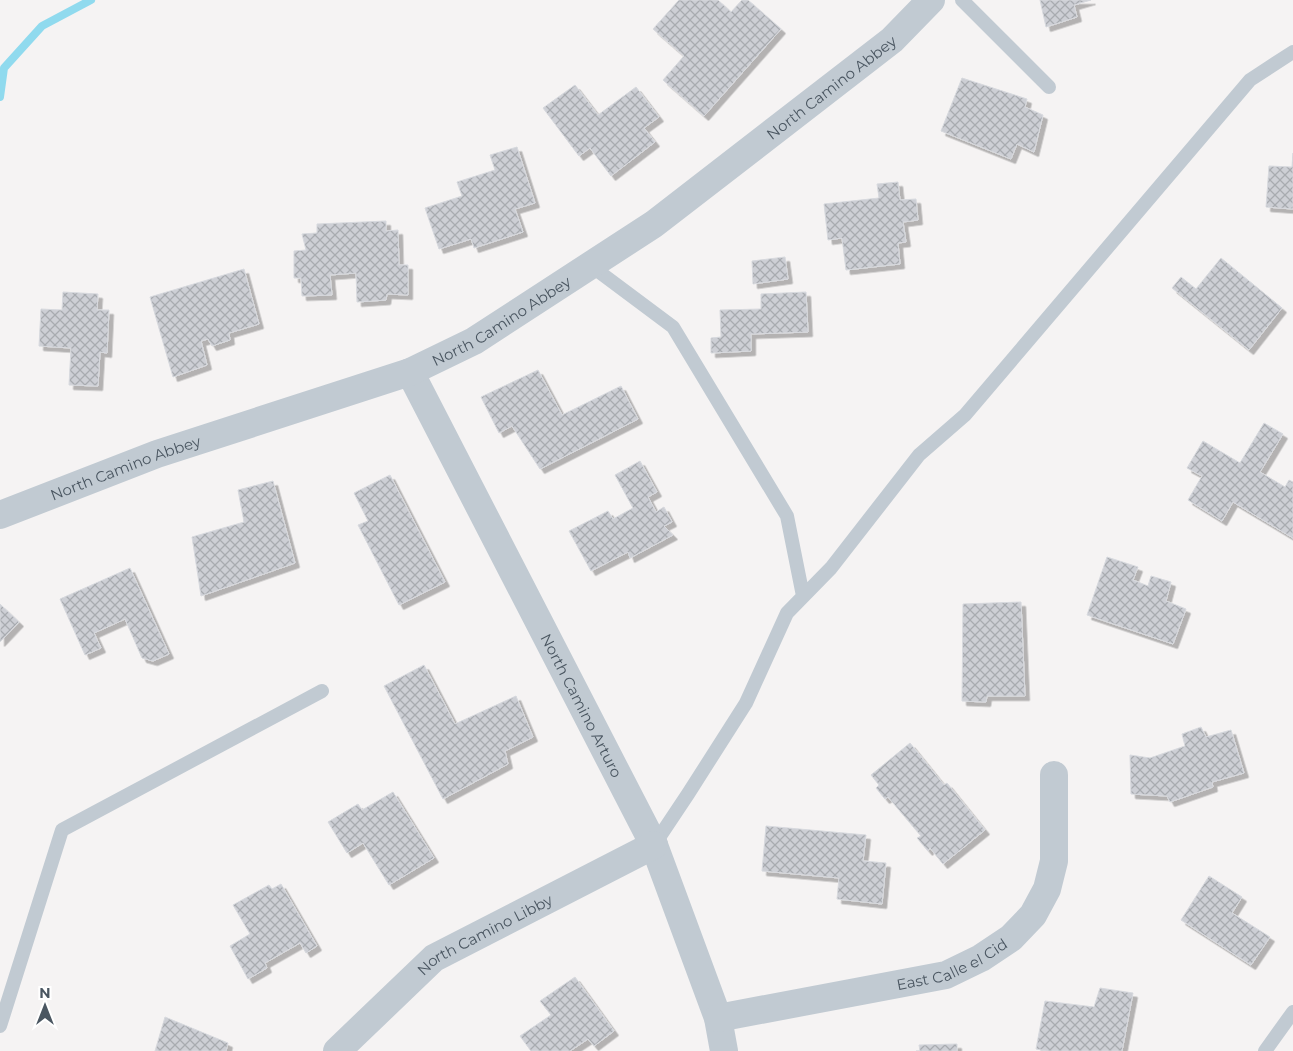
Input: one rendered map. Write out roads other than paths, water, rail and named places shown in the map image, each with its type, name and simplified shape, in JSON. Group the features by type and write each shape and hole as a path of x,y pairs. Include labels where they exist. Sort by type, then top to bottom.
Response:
{"street":[{"name":"North Camino Abbey","path":"0,515 157,454 410,372 474,341 654,224 892,40 931,0"},
{"name":"North Camino Arturo","path":"410,372 654,845 718,1018 724,1051"},
{"name":"East Calle el Cid","path":"718,1018 946,974 981,958 1011,938 1033,915 1047,889 1054,861 1054,775"},
{"name":"North Camino Libby","path":"337,1051 434,958 654,845"}],"lane":[{"path":"962,0 1049,87"},
{"path":"654,845 746,702 787,613 831,568 919,454 965,415 1250,80 1293,52"},
{"path":"590,265 673,327 787,516 803,596"},
{"path":"0,1026 62,830 322,691"},
{"path":"1265,1051 1293,1012"}],"waterway":[{"path":"0,97 4,68 42,26 91,0"}]}
